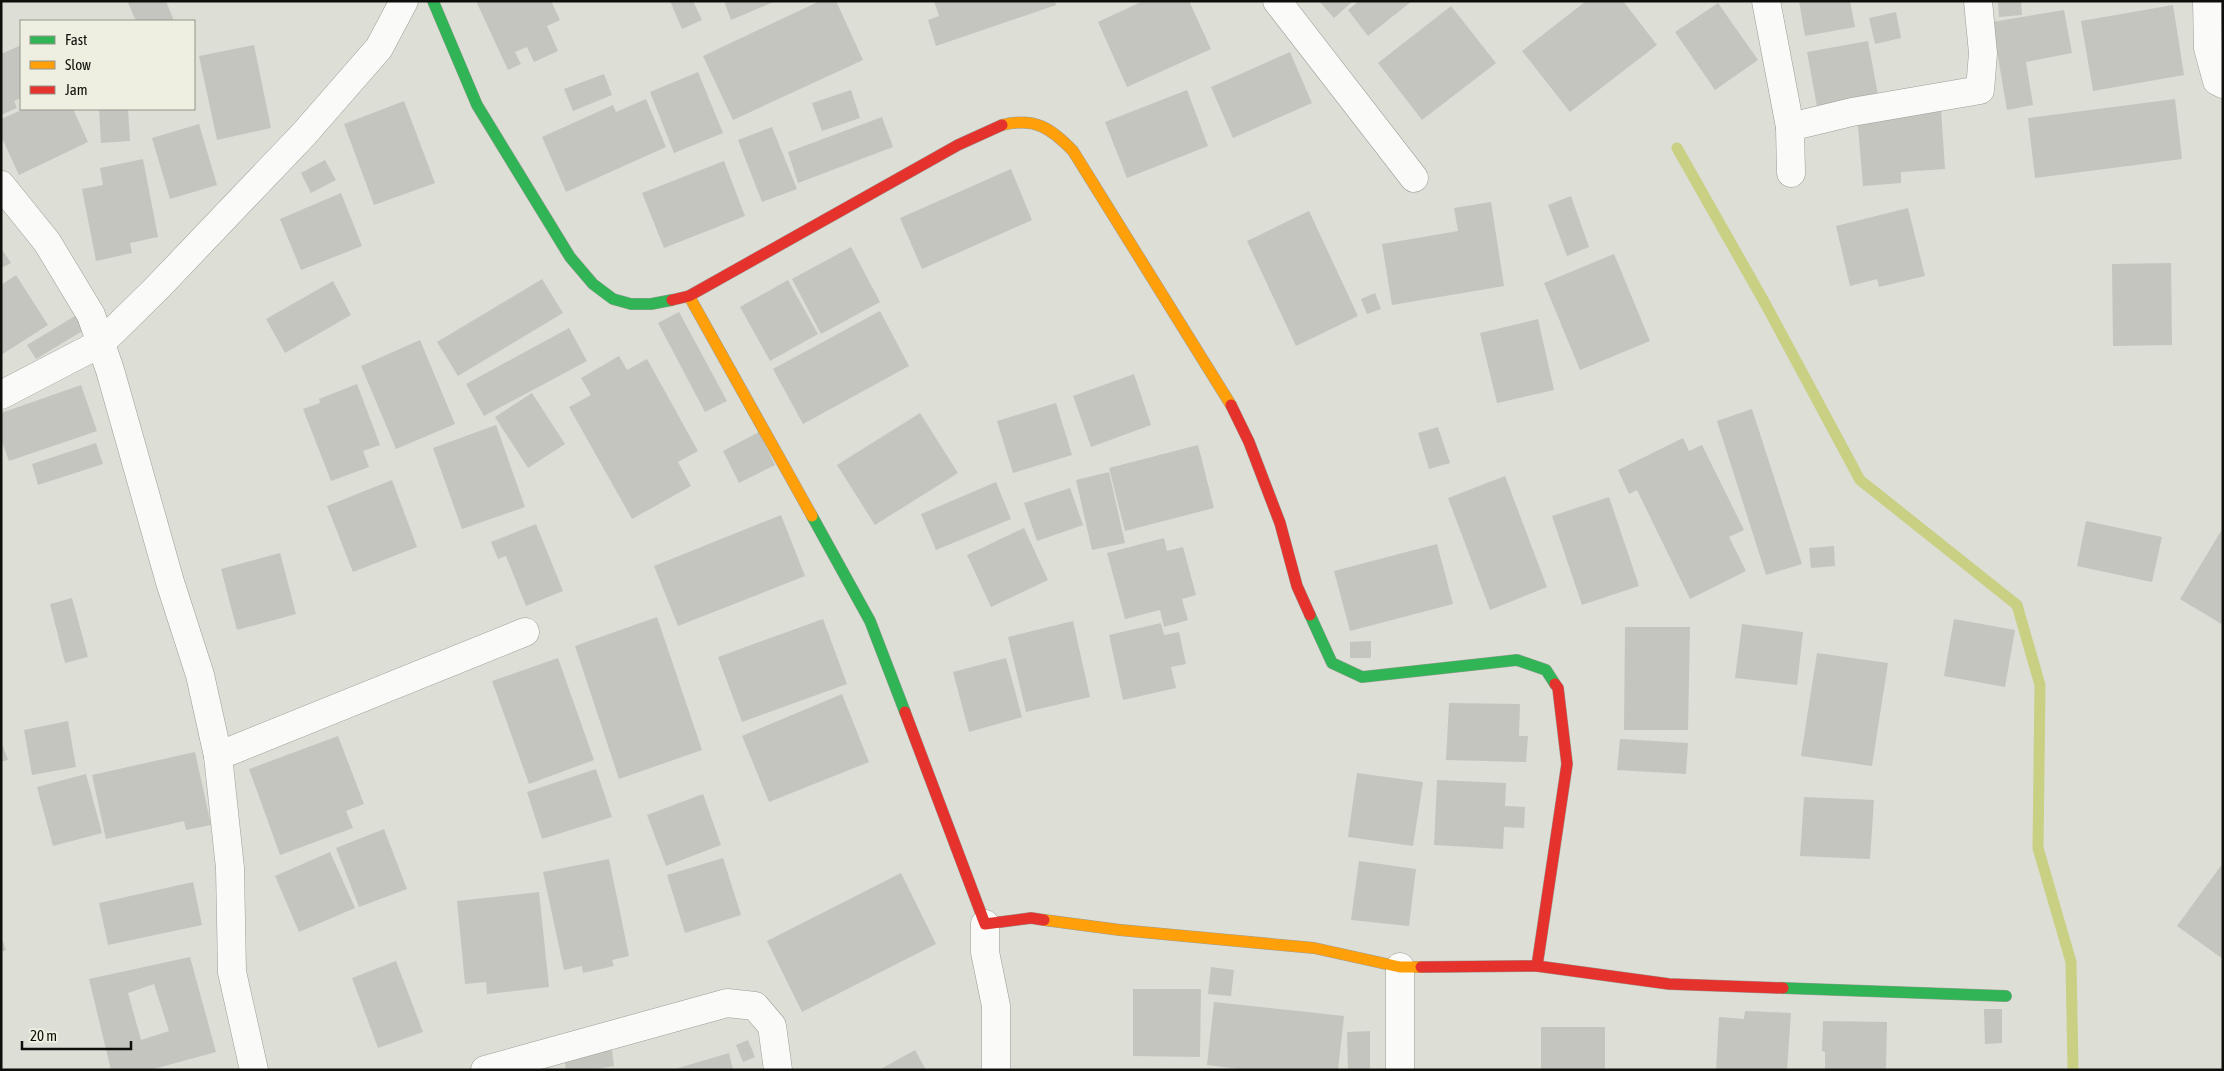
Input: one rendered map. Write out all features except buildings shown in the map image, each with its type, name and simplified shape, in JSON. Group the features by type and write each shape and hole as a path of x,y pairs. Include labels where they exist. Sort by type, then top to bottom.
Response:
{"street":[{"path":"1,395 101,343 157,288 304,134 379,48 404,1"},
{"path":"433,1 478,105 570,257 593,284 613,299 630,304 651,304 690,296 958,145 1002,124 1021,120 1050,129 1073,151 1227,398 1249,442 1280,523 1297,586 1332,662 1362,677 1517,660 1546,670 1558,688 1567,764 1537,966"},
{"path":"1276,1 1414,178"},
{"path":"1766,1 1790,126 1791,173"},
{"path":"1790,126 1907,101 1980,90 1983,53 1978,1"},
{"path":"2207,1 2208,48 2217,81 2223,84"},
{"path":"1,186 47,242 91,315 101,343 170,582 200,674 218,756 230,868 232,972 254,1070"},
{"path":"690,296 870,621 985,924 985,952 996,1006 996,1070"},
{"path":"218,756 525,632"},
{"path":"985,924 1031,918 1120,930 1314,948 1400,966 1537,966 1669,984 2006,996"},
{"path":"1400,966 1400,1070"},
{"path":"485,1070 727,1003 755,1006 772,1026 778,1070"}],"waterway":[{"path":"1677,148 1766,305 1860,480 2017,605 2040,685 2038,848 2071,962 2073,1070"}],"traffic: fast":[{"path":"433,1 477,105 570,257 593,284 613,299 631,304 651,304 672,300"},
{"path":"812,516 870,621 905,712"},
{"path":"1310,615 1332,663 1362,677 1517,660 1546,670 1555,684"},
{"path":"1783,988 2006,996"}],"traffic: slow":[{"path":"1002,125 1024,122 1042,126 1057,136 1073,151 1231,405"},
{"path":"689,296 812,516"},
{"path":"1044,920 1120,930 1314,948 1400,967 1421,967"}],"traffic: jam":[{"path":"672,300 689,296 958,145 1002,125"},
{"path":"1231,405 1249,442 1280,523 1297,586 1310,615"},
{"path":"1537,966 1567,764 1558,688 1555,684"},
{"path":"905,712 985,924 1031,918 1044,920"},
{"path":"1421,967 1537,966 1669,984 1783,988"}]}
